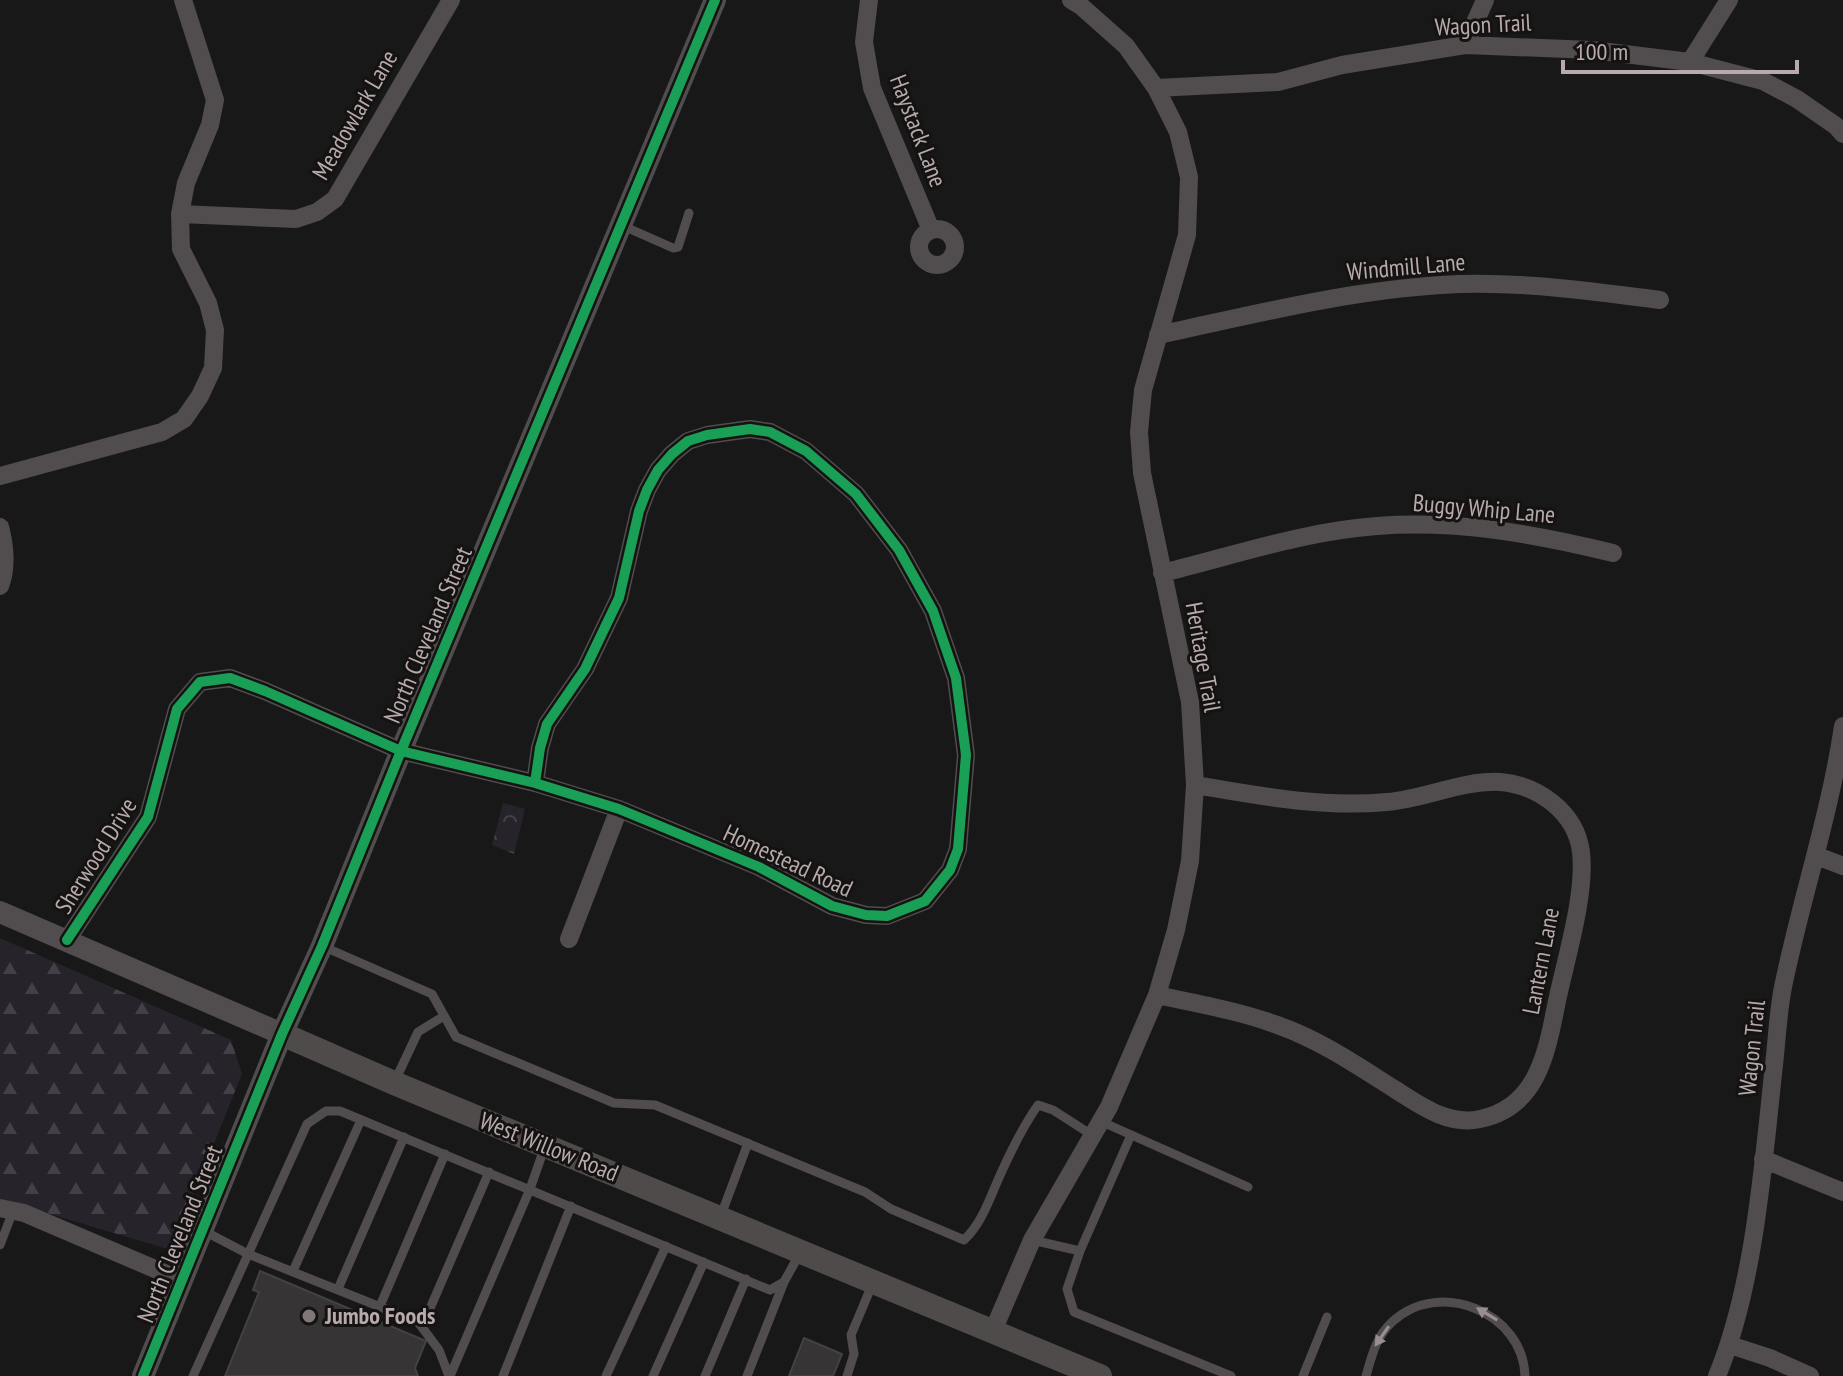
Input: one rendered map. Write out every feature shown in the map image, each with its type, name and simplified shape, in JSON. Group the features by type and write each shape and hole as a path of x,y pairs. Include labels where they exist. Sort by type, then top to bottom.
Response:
{"main road":[{"name":"West Willow Road","path":"282,1034 1100,1376"}],"street":[{"path":"0,476 162,432 184,419 200,396 213,368 215,330 208,303 181,249 180,214 186,183 210,125 215,100 183,0"},
{"name":"Meadowlark Lane","path":"180,214 296,219 317,212 335,199 451,0"},
{"name":"North Cleveland Street","path":"143,1376 282,1034 322,946 715,0"},
{"name":"Haystack Lane","path":"869,0 864,42 872,88 931,230"},
{"path":"1465,45 1485,0"},
{"path":"1690,62 1729,0"},
{"name":"Heritage Trail","path":"993,1331 1032,1240 1109,1107 1157,995 1176,930 1190,861 1195,785 1190,702 1142,473 1139,432 1143,390 1187,235 1189,177 1178,132 1156,88 1126,46 1078,2"},
{"name":"Wagon Trail","path":"1156,88 1278,82 1342,65 1465,45 1592,50 1690,62 1763,81 1797,99 1843,134"},
{"name":"Windmill Lane","path":"1158,335 1324,299 1376,290 1444,285 1573,289 1660,300"},
{"name":"Homestead Road","path":"401,751 535,783 619,809 759,867 832,906 849,912 887,916 925,901 950,870 958,849 966,755 956,678 933,611 899,550 856,494 806,451 770,432 750,429 727,431 688,441 658,470 639,511 619,598 585,669 547,724 535,783"},
{"name":"Buggy Whip Lane","path":"1162,573 1328,532 1377,526 1433,525 1514,531 1613,553"},
{"path":"0,527 4,575 0,586"},
{"name":"Sherwood Drive","path":"67,940 148,817 177,709 200,682 230,678 401,751"},
{"name":"Wagon Trail","path":"1717,1376 1730,1345 1749,1254 1783,988 1835,782 1843,726"},
{"name":"Lantern Lane","path":"1157,995 1234,1011 1283,1026 1332,1050 1427,1110 1448,1118 1479,1120 1512,1106 1531,1086 1546,1054 1579,890 1581,850 1569,820 1549,799 1527,787 1498,782 1461,786 1427,796 1387,802 1341,804 1288,801 1195,785"},
{"path":"569,939 619,809"},
{"path":"1817,856 1843,866"},
{"name":"West Willow Road","path":"0,912 282,1034"},
{"path":"1763,1159 1843,1192"},
{"path":"6,1209 24,1213 183,1281"},
{"path":"1730,1345 1810,1376"}],"lane":[{"path":"621,225 673,248 678,247 689,213"},
{"path":"322,946 432,994 456,1037 614,1103 655,1105 865,1192 891,1209 964,1240 977,1227 1014,1145 1038,1105 1096,1128 1131,1135 1248,1187"},
{"path":"394,1083 418,1032 444,1016"},
{"path":"193,1376 307,1124 326,1111 340,1111 770,1290 784,1282"},
{"path":"293,1271 361,1120"},
{"path":"1131,1135 1080,1251 1067,1289 1074,1312 1231,1376"},
{"path":"338,1289 404,1137"},
{"path":"720,1218 748,1143"},
{"path":"450,1376 530,1189 545,1145"},
{"path":"380,1306 445,1154"},
{"path":"422,1327 489,1172"},
{"path":"503,1376 571,1206"},
{"path":"0,1245 6,1209"},
{"path":"204,1231 248,1254 418,1322 439,1350 450,1376"},
{"path":"1032,1240 1080,1251"},
{"path":"606,1376 666,1246"},
{"path":"747,1376 784,1282 801,1251"},
{"path":"653,1376 704,1262"},
{"path":"705,1376 746,1279"},
{"path":"847,1376 854,1354 851,1335 874,1281"},
{"path":"1366,1376 1374,1344 1392,1321 1413,1308 1443,1301 1471,1305 1496,1318 1514,1339 1525,1365 1525,1376"},
{"path":"1303,1376 1327,1317"}],"green space":[{"path":"503,803 525,809 514,854 492,845"},
{"path":"0,938 231,1040 242,1074 171,1250 0,1199"}],"building":[{"name":"Jumbo Foods","path":"260,1271 426,1341 415,1368 418,1376 225,1376 259,1292 253,1290"},
{"path":"804,1338 842,1354 833,1376 789,1376"}],"cycle path":[{"path":"143,1376 282,1034 322,946 715,0"},
{"path":"67,940 148,817 177,709 200,682 230,678 401,751 535,783 619,809 759,867 832,906 866,915 887,916 925,901 950,870 958,849 966,755 956,678 933,611 899,550 856,494 806,451 770,432 750,429 707,435 688,441 672,454 647,490 639,511 619,598 585,669 547,724 535,783"}],"place":[{"name":"Jumbo Foods","path":"309,1316"}]}
